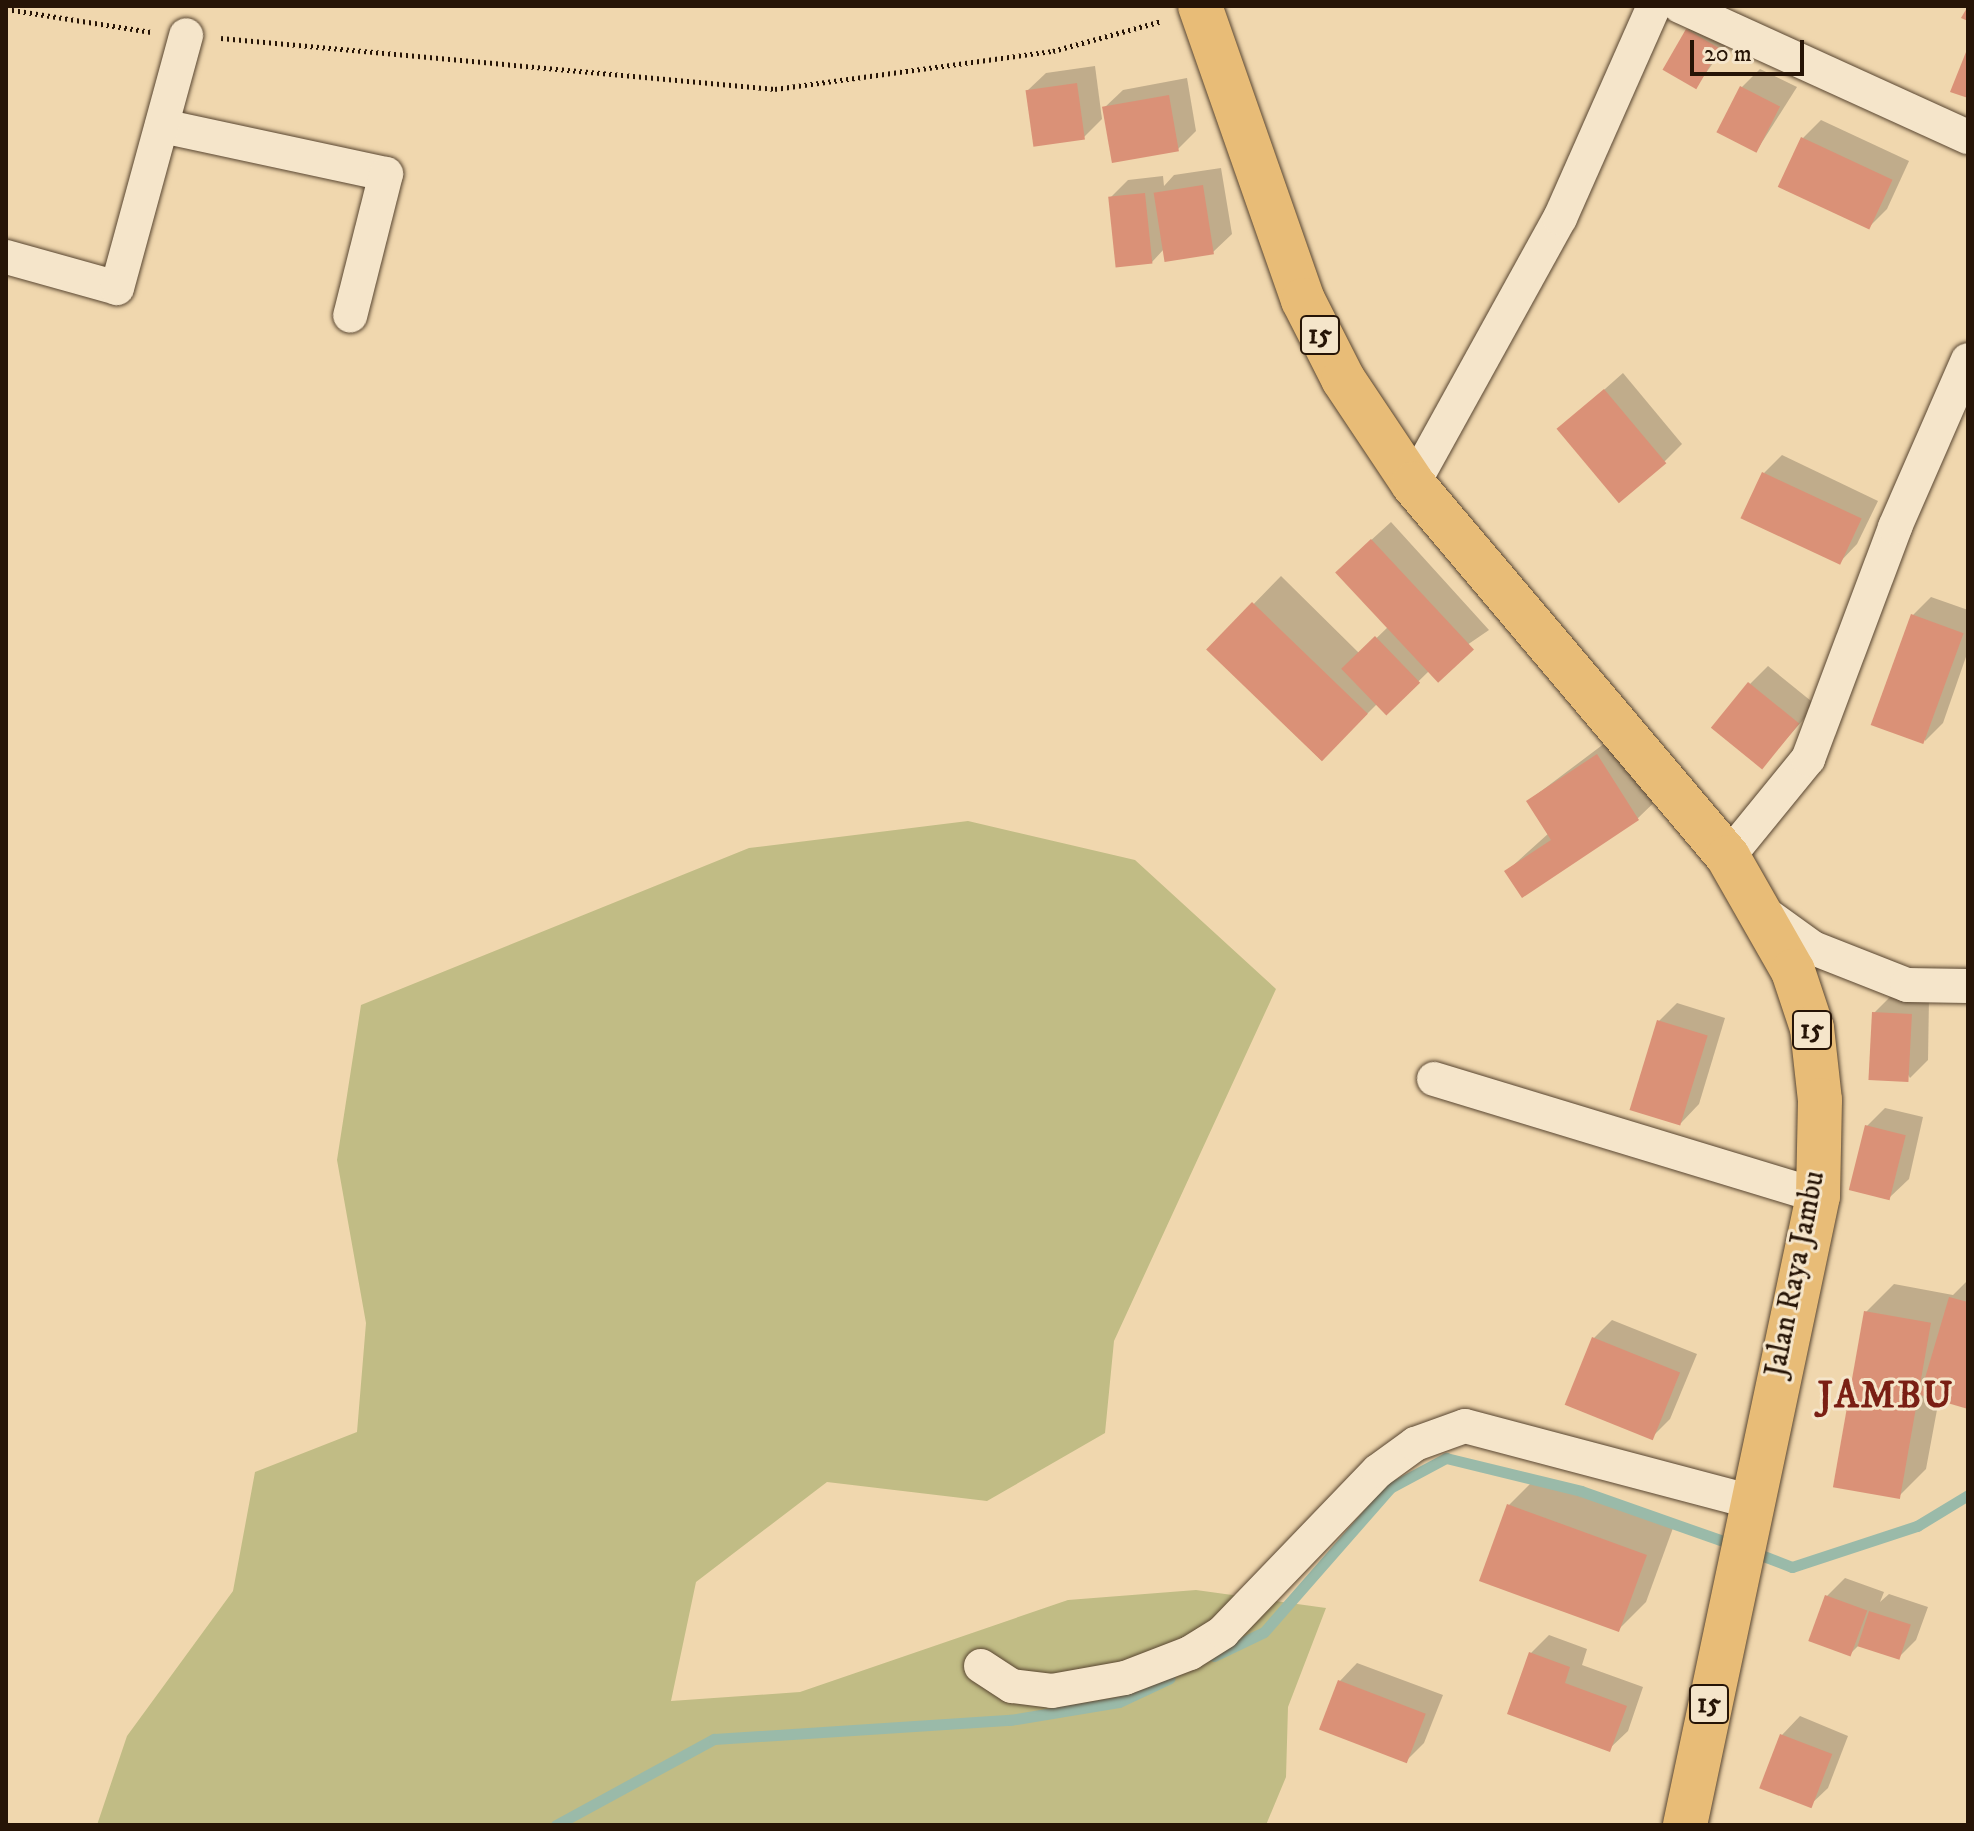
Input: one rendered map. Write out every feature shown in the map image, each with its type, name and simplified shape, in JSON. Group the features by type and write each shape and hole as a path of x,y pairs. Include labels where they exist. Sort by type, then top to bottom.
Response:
{"highway":[{"name":"15","path":"1201,8 1303,300 1343,379 1413,484"},
{"name":"Jalan Raya Jambu","path":"1413,484 1728,857 1763,912 1812,1028 1820,1100 1818,1196 1747,1514 1685,1825"}],"street":[{"path":"1413,484 1560,218 1654,6"},
{"path":"1680,6 1968,137"},
{"path":"6,257 117,288 186,35"},
{"path":"162,126 386,174 350,316"},
{"path":"1728,857 1808,759 1895,527 1968,360"},
{"path":"1763,912 1813,948 1907,985 1968,986"},
{"path":"1434,1079 1818,1196"},
{"path":"981,1666 1012,1686 1052,1691 1125,1678 1190,1653 1223,1632 1378,1471 1452,1429 1522,1440 1747,1514"}],"path":[{"path":"6,9 84,26 775,89 1053,51 1201,8"}],"shaded area":[{"path":"968,821 1135,860 1276,989 1114,1341 1105,1433 987,1501 827,1482 696,1582 671,1701 800,1692 1068,1600 1196,1590 1326,1608 1288,1707 1286,1777 1266,1825 97,1825 127,1736 233,1591 255,1472 357,1432 366,1323 337,1160 361,1005 749,848"}],"building":[{"path":"1968,6 1968,21 1961,18"},
{"path":"1686,29 1720,48 1696,89 1662,70"},
{"path":"1968,47 1968,98 1950,92"},
{"path":"1077,83 1085,139 1033,147 1026,90"},
{"path":"1740,86 1780,106 1756,153 1716,132"},
{"path":"1169,95 1179,151 1112,163 1102,107"},
{"path":"1801,137 1893,180 1869,230 1778,187"},
{"path":"1203,185 1214,254 1165,262 1154,193"},
{"path":"1145,193 1152,264 1116,267 1108,197"},
{"path":"1604,389 1666,463 1619,503 1557,429"},
{"path":"1762,472 1862,518 1840,565 1740,518"},
{"path":"1371,539 1474,649 1438,683 1335,572"},
{"path":"1252,602 1368,714 1322,761 1206,649"},
{"path":"1911,614 1964,633 1923,744 1871,725"},
{"path":"1375,636 1420,683 1386,715 1341,669"},
{"path":"1748,682 1799,724 1762,769 1711,728"},
{"path":"1597,754 1639,820 1522,898 1504,871 1551,840 1526,801"},
{"path":"1872,1012 1912,1014 1908,1082 1868,1080"},
{"path":"1657,1020 1708,1035 1680,1125 1630,1110"},
{"path":"1865,1125 1906,1135 1890,1200 1849,1190"},
{"path":"1949,1297 1968,1302 1968,1409 1920,1395"},
{"path":"1864,1311 1931,1323 1900,1499 1833,1487"},
{"path":"1592,1337 1680,1373 1653,1440 1565,1405"},
{"path":"1507,1504 1647,1555 1619,1632 1479,1581"},
{"path":"1825,1595 1867,1610 1851,1656 1808,1641"},
{"path":"1869,1611 1911,1625 1899,1660 1858,1646"},
{"path":"1529,1652 1570,1667 1565,1683 1627,1706 1610,1752 1507,1714"},
{"path":"1338,1680 1426,1714 1407,1763 1319,1729"},
{"path":"1780,1734 1832,1754 1811,1808 1759,1788"}],"waterway":[{"path":"1214,1656 1264,1632 1390,1488 1446,1458 1581,1491 1734,1545"},
{"path":"1753,1552 1792,1567 1917,1526 1968,1495"},
{"path":"556,1825 714,1739 1010,1720 1119,1702 1170,1678"}],"district":[{"name":"JAMBU","path":"1886,1397"}]}
